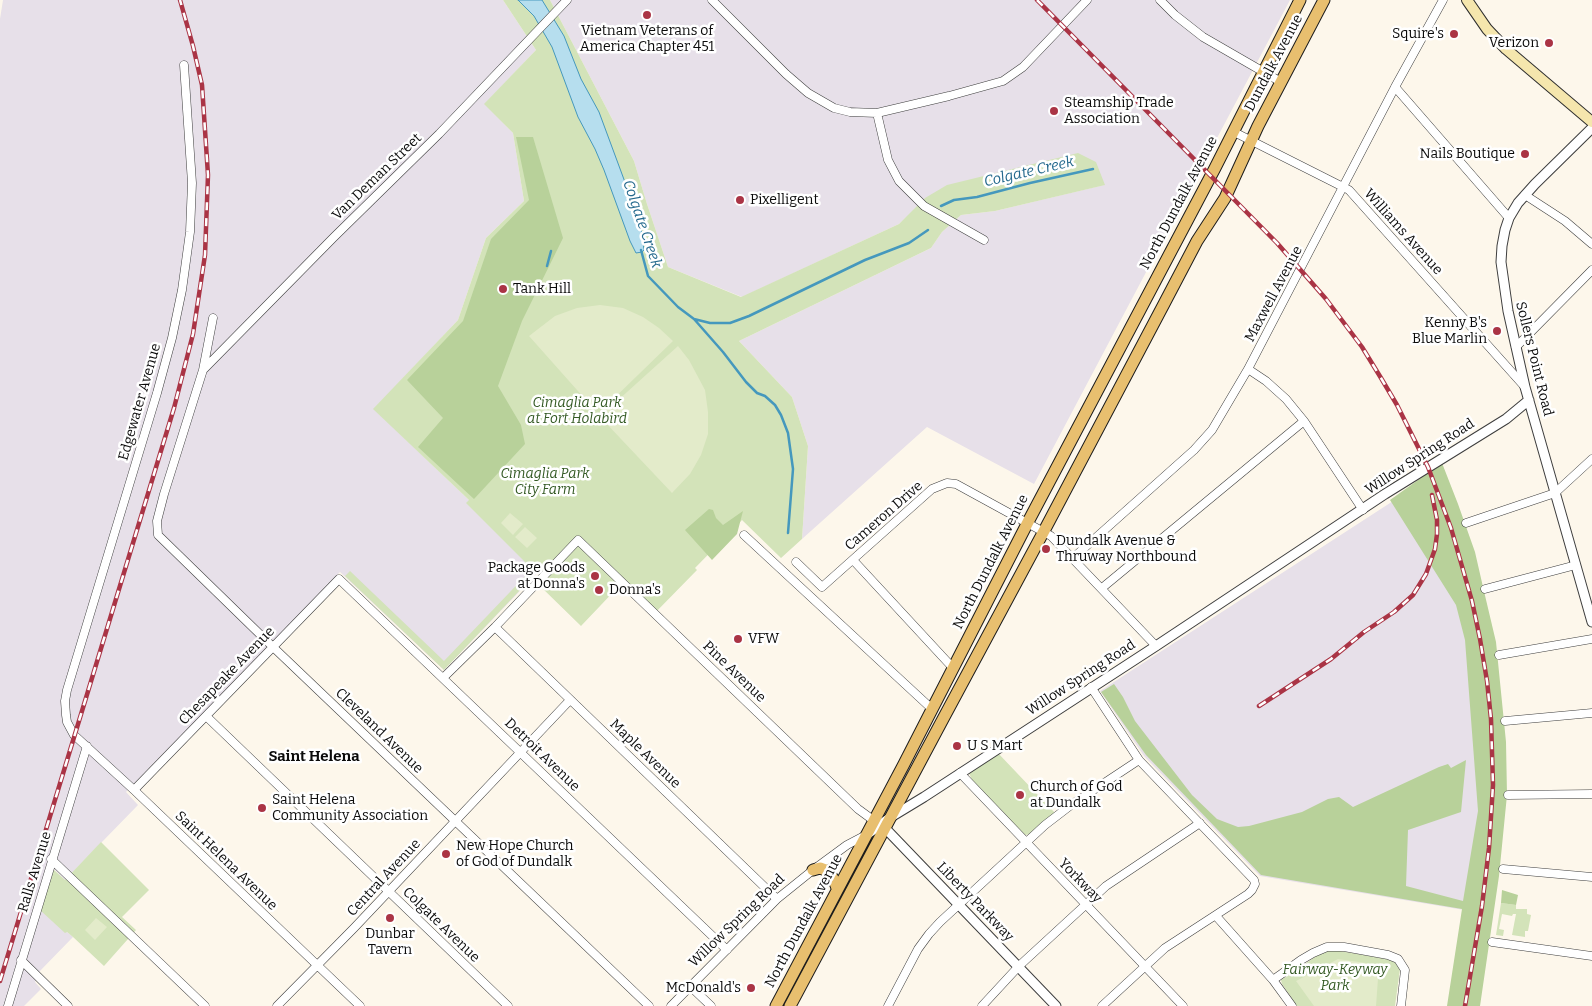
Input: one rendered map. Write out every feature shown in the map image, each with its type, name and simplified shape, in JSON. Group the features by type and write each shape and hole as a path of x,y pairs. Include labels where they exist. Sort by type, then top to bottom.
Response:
{"main road":[{"name":"Dundalk Avenue","path":"1234,132 1300,0"},
{"name":"Dundalk Avenue","path":"1251,141 1324,0"},
{"path":"1468,0 1487,29 1506,49 1592,122"},
{"name":"North Dundalk Avenue","path":"790,1006 879,824 932,709 1028,522 1234,132"},
{"name":"North Dundalk Avenue","path":"776,1006 866,835 891,817 1195,246 1225,198 1251,141"},
{"path":"814,870 820,868 828,871 833,876 837,888"}],"street":[{"name":"Van Deman Street","path":"202,370 439,134 567,0"},
{"path":"712,0 780,68 808,93 834,108 850,112 878,113 1003,81 1023,67 1087,0"},
{"path":"1160,0 1175,15 1203,37 1281,82"},
{"name":"Maxwell Avenue","path":"1073,558 1202,442 1227,407 1443,0"},
{"name":"Edgewater Avenue","path":"74,735 67,722 65,701 67,690 165,365 186,266 190,232 192,183 184,65"},
{"path":"1395,88 1509,218"},
{"path":"878,113 888,160 904,188 924,206 984,240"},
{"name":"Sollers Point Road","path":"1592,128 1525,195 1509,218 1503,238 1501,262 1503,284 1525,387 1592,622"},
{"name":"Williams Avenue","path":"1234,132 1349,190 1525,387"},
{"path":"1525,195 1565,221 1592,244"},
{"path":"1516,348 1592,270"},
{"path":"202,370 213,318"},
{"name":"Cleveland Avenue","path":"202,370 164,494 157,521 158,535 648,1006"},
{"path":"1248,370 1286,398 1304,421 1363,510"},
{"name":"Willow Spring Road","path":"891,817 1156,646 1441,458 1506,418 1529,400"},
{"path":"1102,588 1304,421"},
{"path":"1466,523 1555,493 1592,459"},
{"name":"Cameron Drive","path":"796,562 822,587 932,490 947,483 961,486 1028,522"},
{"path":"1028,522 1052,536 1156,646"},
{"path":"744,535 932,709"},
{"name":"Pine Avenue","path":"495,628 578,540 858,809 879,824"},
{"path":"853,560 953,668"},
{"path":"1485,589 1576,565"},
{"name":"Chesapeake Avenue","path":"134,790 339,579"},
{"name":"Detroit Avenue","path":"339,579 727,950"},
{"path":"443,678 495,628"},
{"name":"Maple Avenue","path":"495,628 777,899"},
{"path":"1499,655 1592,639"},
{"path":"1091,687 1140,760 1254,880 1255,884 1248,894 1165,948 1102,1006"},
{"name":"Central Avenue","path":"278,1006 570,700"},
{"path":"1505,721 1592,713"},
{"name":"Colgate Avenue","path":"206,716 508,1006"},
{"name":"Saint Helena Avenue","path":"74,735 360,1006"},
{"name":"Ralls Avenue","path":"8,1006 51,859 87,746"},
{"path":"888,1006 913,957 940,922 960,906 1045,825 1071,805 1140,760"},
{"name":"Yorkway","path":"960,773 1182,1006"},
{"path":"1508,796 1592,794"},
{"path":"982,1006 1019,966 1084,904 1106,886 1200,823"},
{"name":"Liberty Parkway","path":"879,824 1056,1006"},
{"name":"Willow Spring Road","path":"671,1006 777,899 848,845 866,835"},
{"path":"51,859 205,1006"},
{"path":"1503,869 1592,877"},
{"path":"1216,916 1273,980 1292,1006"},
{"path":"1492,942 1592,956"},
{"path":"1273,980 1314,952 1327,947 1344,947 1388,955 1398,959 1404,966 1401,1006"},
{"path":"21,960 68,1006"},
{"path":"690,986 712,1006"}],"shaded area":[{"path":"3,0 503,0 536,50 485,104 513,133 524,201 486,238 458,320 374,409 541,569 444,670 340,572 126,792 138,805 65,880 54,869 67,932 73,937 39,972 35,982 41,989 24,1006 0,1006 0,19"},
{"path":"550,0 1290,0 1034,484 927,427 802,539 808,446 792,397 739,341 931,248 942,232 961,215 995,211 1104,185 911,213 899,224 742,297 668,267 634,161"},
{"path":"1424,481 1460,595 1483,783 1470,911 1260,876 1144,756 1100,691"}],"green space":[{"name":"Cimaglia Park at Fort Holabird","path":"503,0 550,0 634,161 668,267 741,297 899,224 925,198 947,185 1078,153 1096,162 1105,185 995,211 961,215 942,232 931,248 739,341 792,397 808,446 802,539 781,558 742,520 652,616 620,585 581,626 540,586 540,569 444,670 345,576 350,571 444,661 532,569 466,503 469,500 373,409 458,320 486,238 524,201 513,133 484,104 536,50"},
{"path":"516,137 533,137 563,238 522,321 498,386 521,425 525,444 474,499 418,447 443,418 407,380 463,321 491,239 529,200"},
{"path":"600,305 623,308 643,317 673,341 604,408 593,408 529,336 555,316 577,308"},
{"path":"678,346 689,360 705,390 708,434 701,455 690,474 672,493 604,421 606,411"},
{"path":"1442,463 1475,552 1496,642 1506,742 1507,795 1499,876 1480,1006 1447,1006 1462,909 1261,875 1146,755 1101,692 1114,684 1135,721 1192,795 1217,819 1238,827 1249,826 1302,812 1328,799 1339,797 1353,807 1439,767 1448,764 1451,768 1466,760 1461,812 1408,830 1406,886 1463,901 1478,811 1465,640 1456,605 1390,500"},
{"path":"709,509 713,510 716,518 723,525 743,511 737,534 712,560 685,530"},
{"path":"510,513 523,524 513,535 501,523"},
{"path":"525,527 537,538 527,548 515,537"},
{"path":"997,752 1055,813 1031,834 1025,835 983,793 972,780 969,773"},
{"path":"101,842 149,890 122,917 136,930 104,966 40,910 53,869 65,880"},
{"path":"1502,890 1518,895 1516,905 1501,903"},
{"path":"1501,903 1516,905 1516,909 1527,909 1527,914 1531,915 1528,931 1525,931 1525,937 1512,935 1516,914 1512,916 1502,914 1499,929 1504,930 1503,936 1496,935"},
{"path":"96,918 107,927 95,940 85,930"},
{"name":"Fairway-Keyway Park","path":"1334,950 1393,960 1397,963 1400,969 1395,1006 1297,1006 1281,980 1324,951"},
{"path":"1338,959 1379,965 1376,1006 1314,1006 1296,981"}],"water":[{"name":"Colgate Creek","path":"518,0 542,0 564,36 581,79 599,112 629,193 641,228 644,250 642,252 636,253 630,241 604,170 578,117 552,47 534,16"}],"waterway":[{"name":"Colgate Creek","path":"941,206 954,200 977,197 1093,169"},
{"name":"Colgate Creek","path":"641,250 648,276 678,307 694,319 710,323 730,323 749,316 865,260 909,243 928,230"},
{"path":"547,266 551,251"},
{"path":"694,319 746,382 757,393 765,396 775,405 781,415 788,433 793,469 788,533"}],"railway":[{"path":"0,981 174,408 193,334 205,255 208,175 202,85 180,0"},
{"path":"1037,0 1277,243 1326,299 1362,347 1381,378 1397,405 1428,467 1451,528 1472,601 1487,681 1491,719 1493,785 1489,848 1482,906 1465,1006"},
{"path":"1259,706 1331,659 1364,632 1394,612 1413,595 1426,574 1435,549 1437,520 1432,495"}],"place":[{"name":"Vietnam Veterans of America Chapter 451","path":"647,15"},
{"name":"Squire's","path":"1454,34"},
{"name":"Verizon","path":"1549,43"},
{"name":"Steamship Trade Association","path":"1054,111"},
{"name":"Nails Boutique","path":"1525,154"},
{"name":"Pixelligent","path":"740,200"},
{"name":"Tank Hill","path":"503,289"},
{"name":"Kenny B's Blue Marlin","path":"1497,331"},
{"name":"Dundalk Avenue & Thruway Northbound","path":"1046,549"},
{"name":"Package Goods at Donna's","path":"595,576"},
{"name":"Donna's","path":"599,590"},
{"name":"VFW","path":"738,639"},
{"name":"U S Mart","path":"957,746"},
{"name":"Church of God at Dundalk","path":"1020,795"},
{"name":"Saint Helena Community Association","path":"262,808"},
{"name":"New Hope Church of God of Dundalk","path":"446,854"},
{"name":"Dunbar Tavern","path":"390,918"},
{"name":"McDonald's","path":"751,988"}],"district":[{"name":"Saint Helena","path":"314,757"}],"park label":[{"name":"Cimaglia Park City Farm","path":"545,482"}]}
